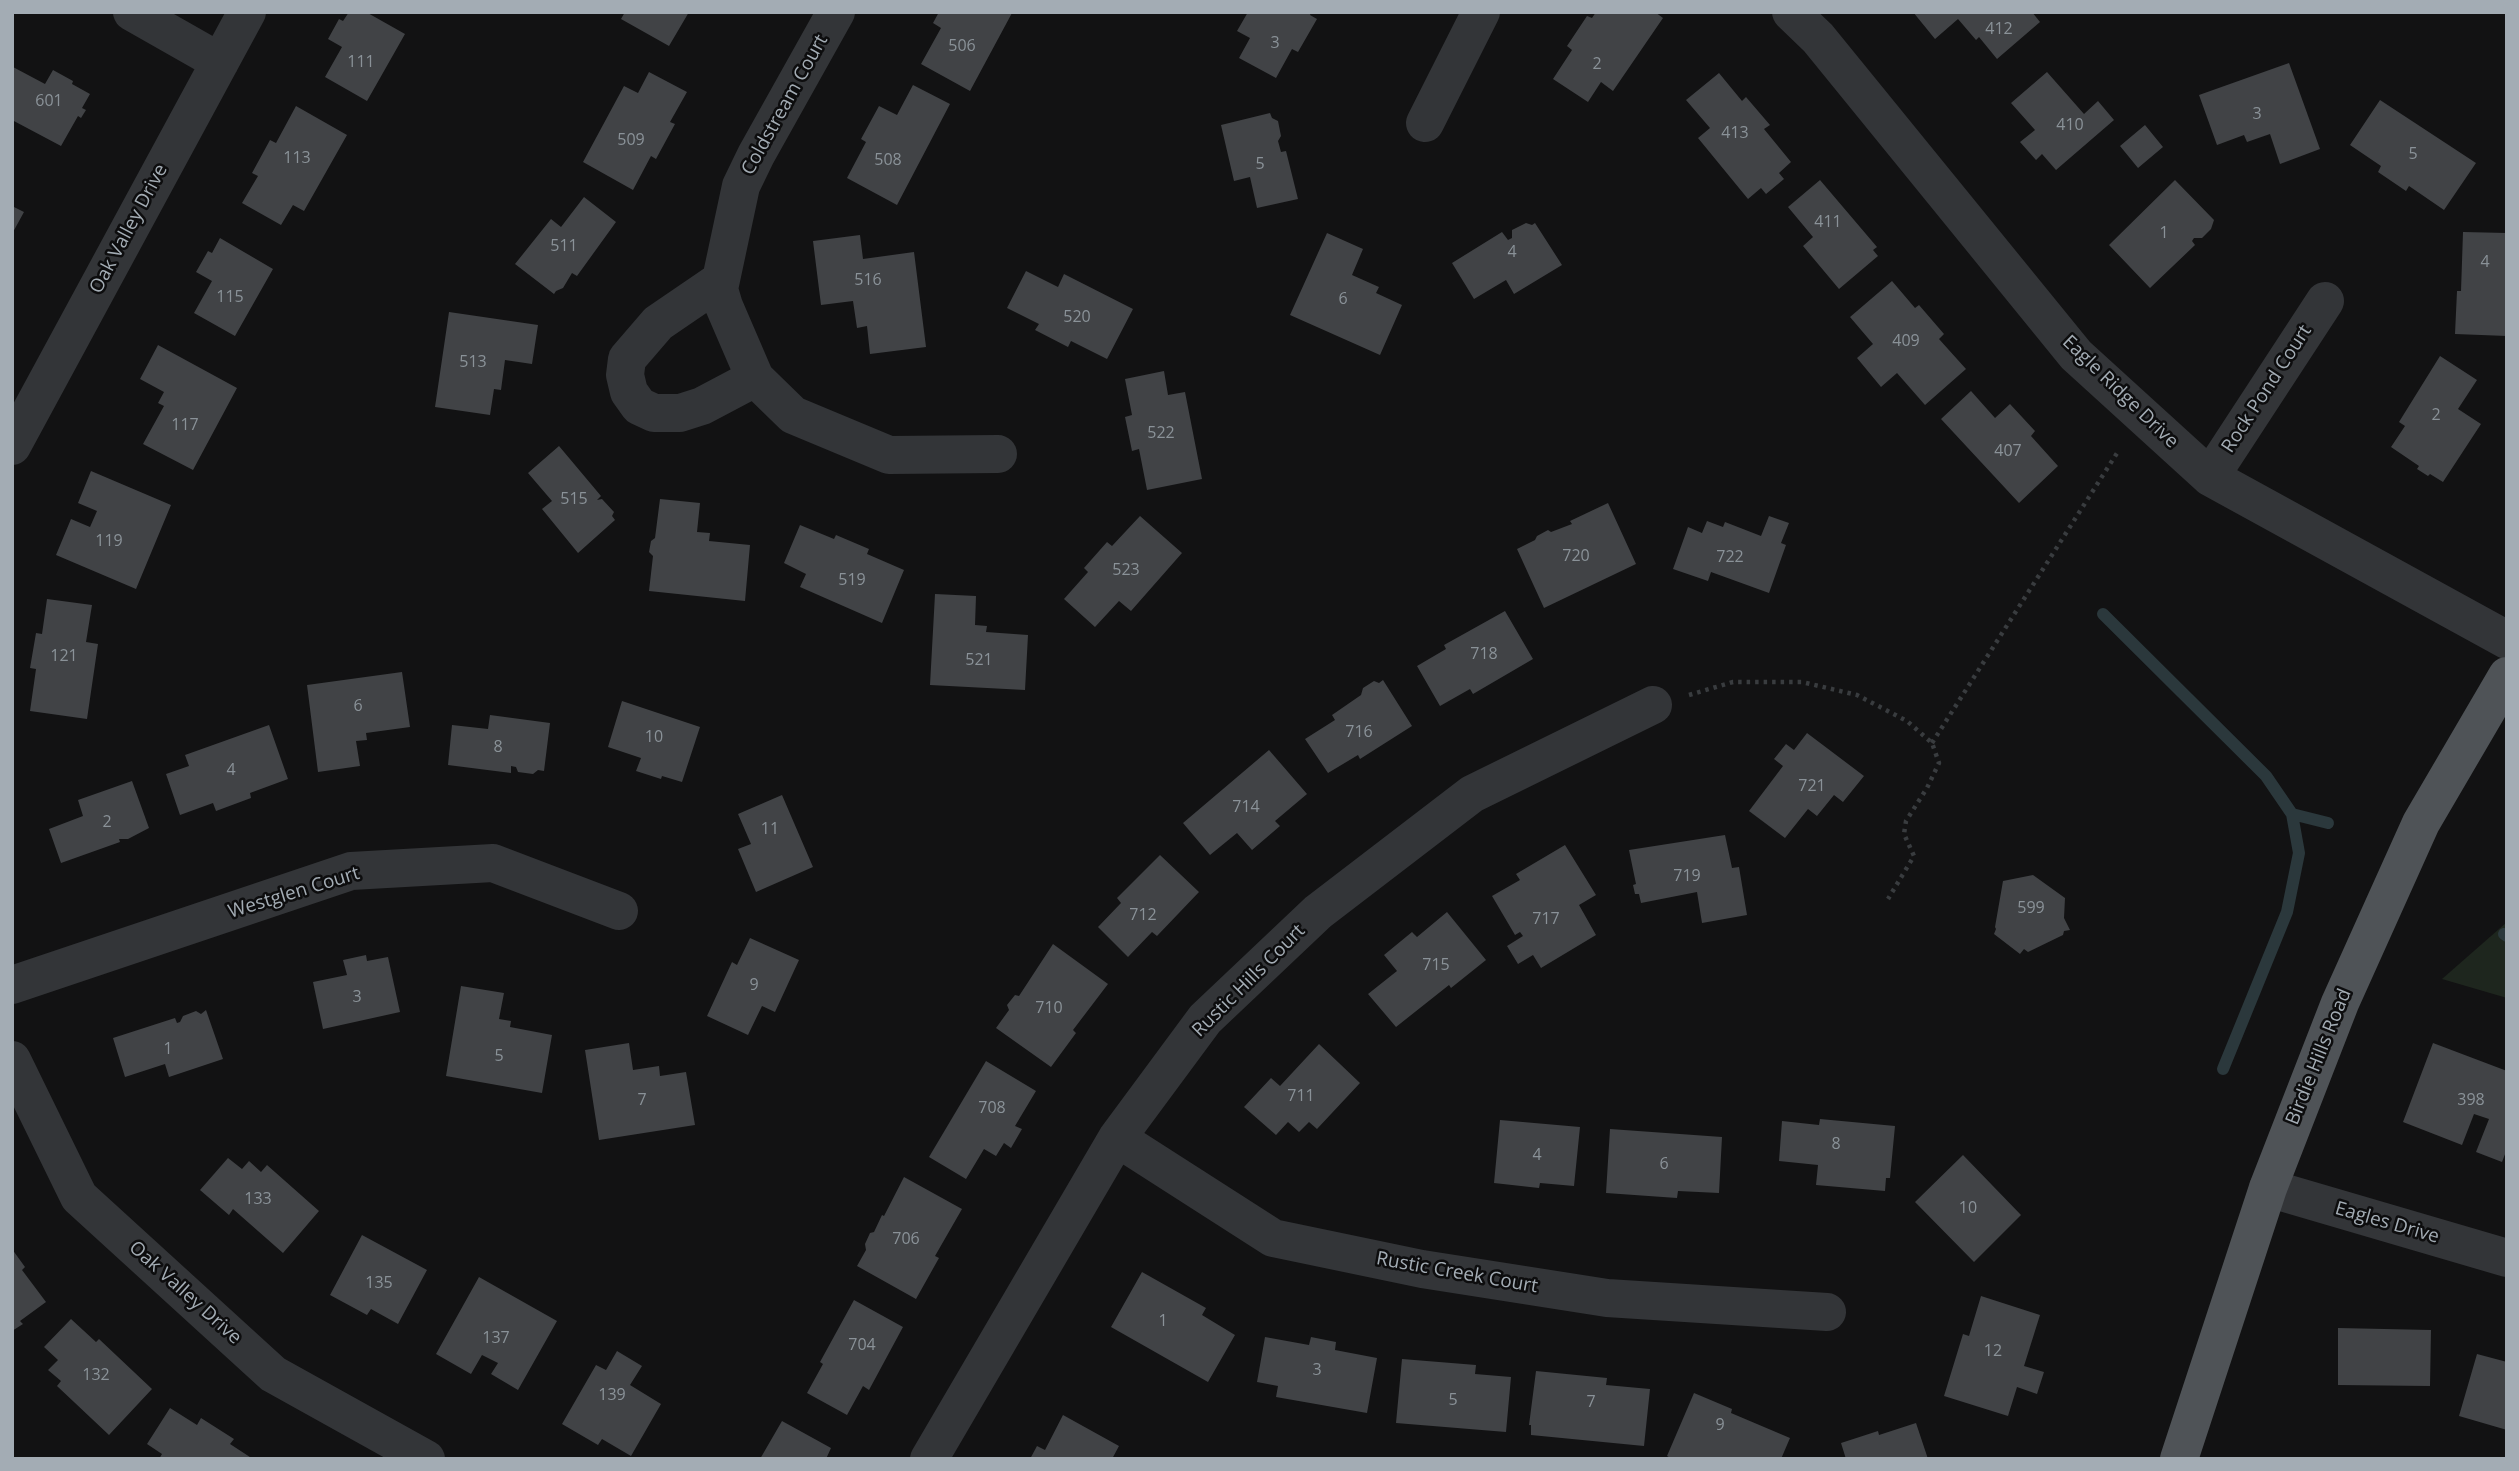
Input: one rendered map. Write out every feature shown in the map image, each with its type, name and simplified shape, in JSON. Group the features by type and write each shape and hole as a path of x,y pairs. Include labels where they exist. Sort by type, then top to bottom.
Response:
{"main road":[{"name":"Birdie Hills Road","path":"2179,1459 2268,1188 2340,1003 2421,823 2507,676"}],"street":[{"path":"132,12 220,62"},
{"name":"Oak Valley Drive","path":"12,446 247,12"},
{"name":"Coldstream Court","path":"836,12 741,186 719,289 724,306 755,378 793,415 889,455 999,454"},
{"path":"1425,123 1481,12"},
{"name":"Eagle Ridge Drive","path":"1791,12 1818,38 2076,355 2210,477 2507,640"},
{"path":"721,280 658,323 627,359 625,375 629,392 639,405 654,413 680,413 702,406 755,378"},
{"name":"Rock Pond Court","path":"2210,477 2325,301"},
{"name":"Rustic Hills Court","path":"929,1459 1117,1138 1205,1019 1318,912 1472,794 1653,705"},
{"name":"Westglen Court","path":"12,985 351,871 494,863 619,911"},
{"name":"Oak Valley Drive","path":"12,1060 79,1197 273,1374 426,1459"},
{"name":"Rustic Creek Court","path":"1117,1138 1273,1238 1422,1269 1607,1298 1827,1312"},
{"name":"Eagles Drive","path":"2268,1188 2507,1258"}],"path":[{"path":"1932,743 2119,450"},
{"path":"1653,705 1733,682 1802,682 1857,695 1907,721 1932,743 1939,763 1927,789 1906,821 1904,834 1914,856 1888,899"}],"shaded area":[{"path":"2507,922 2507,998 2442,979"}],"building":[{"path":"349,12 366,12 405,34 367,101 325,77 342,47 328,39 339,19 343,21"},
{"path":"625,12 689,12 669,46 621,19"},
{"path":"939,12 1012,13 970,91 921,64 941,28 933,23"},
{"path":"1248,12 1311,12 1310,15 1317,19 1298,52 1292,49 1276,78 1239,58 1250,38 1237,31"},
{"path":"1596,12 1655,12 1663,18 1613,91 1601,82 1588,102 1553,79 1572,50 1567,46 1587,16 1592,18"},
{"path":"1913,12 2032,12 2040,22 1997,59 1979,37 1976,40 1958,19 1935,39"},
{"path":"2289,63 2320,149 2280,164 2270,134 2247,142 2244,135 2217,145 2199,95"},
{"path":"13,67 45,84 53,70 90,94 82,108 86,110 81,118 78,116 61,146 12,120"},
{"path":"649,72 687,92 670,122 675,124 656,159 651,156 633,190 583,162 624,86 638,93"},
{"path":"2047,72 2084,114 2098,101 2114,120 2056,170 2042,154 2036,160 2020,142 2035,130 2011,103"},
{"path":"1719,73 1742,101 1746,97 1770,125 1764,129 1791,162 1779,173 1784,179 1766,194 1761,188 1748,199 1698,138 1710,128 1686,100"},
{"path":"913,85 950,104 897,205 847,178 866,142 861,139 879,106 897,115"},
{"path":"2380,100 2476,163 2444,210 2409,186 2406,191 2378,172 2381,166 2350,145"},
{"path":"296,106 347,135 304,211 293,205 281,225 242,203 258,176 252,173 270,140 276,143"},
{"path":"1270,113 1272,118 1278,121 1281,136 1278,141 1281,152 1286,151 1298,199 1257,208 1250,177 1234,181 1221,125"},
{"path":"2145,125 2163,147 2138,168 2120,146"},
{"path":"1820,180 1877,247 1873,250 1878,256 1839,289 1803,246 1813,237 1788,207"},
{"path":"2175,180 2214,220 2211,229 2202,238 2194,238 2192,241 2195,245 2150,288 2109,245"},
{"path":"584,197 616,222 577,276 572,273 563,288 554,294 515,264 551,219 561,227"},
{"path":"12,206 24,212 12,234"},
{"path":"1526,223 1535,223 1562,265 1514,294 1506,280 1474,299 1452,263 1502,232 1508,240 1512,238 1512,230"},
{"path":"2463,232 2507,233 2507,336 2455,334 2457,291 2461,291"},
{"path":"1327,233 1363,249 1352,275 1379,287 1376,293 1402,305 1380,355 1290,315"},
{"path":"860,235 863,259 914,252 926,347 870,354 867,326 857,328 853,301 821,305 813,241"},
{"path":"220,238 273,269 235,336 194,313 212,281 196,272 208,251 212,253"},
{"path":"1026,271 1058,287 1064,274 1133,309 1107,359 1071,341 1068,347 1035,330 1039,324 1007,308"},
{"path":"1892,281 1915,308 1919,305 1944,334 1939,339 1966,369 1925,405 1897,373 1881,387 1857,358 1873,344 1850,317"},
{"path":"449,312 538,325 532,364 505,360 501,390 494,389 490,415 435,407"},
{"path":"158,345 237,388 193,470 143,444 164,406 158,403 164,392 140,379"},
{"path":"2440,356 2477,380 2458,409 2481,424 2443,482 2417,469 2419,466 2391,447 2405,426 2399,422"},
{"path":"1164,371 1168,395 1185,392 1202,479 1147,490 1139,449 1132,451 1125,417 1132,415 1125,379"},
{"path":"1971,391 1995,418 2010,404 2035,431 2031,436 2058,466 2019,503 1941,419"},
{"path":"559,446 601,496 597,500 602,499 614,512 612,516 615,520 578,553 542,509 552,501 528,473"},
{"path":"91,471 171,505 136,589 56,555 71,519 90,527 97,511 78,503"},
{"path":"660,499 700,503 697,532 710,533 709,541 750,545 745,601 649,591 653,556 649,552 651,541 655,538"},
{"path":"1608,503 1636,564 1544,608 1517,549 1548,530 1551,532 1572,524 1570,521"},
{"path":"1140,516 1182,553 1131,611 1119,601 1095,627 1064,599 1088,572 1084,568 1107,542 1112,546"},
{"path":"1769,516 1789,523 1781,543 1786,545 1769,593 1711,572 1708,581 1673,569 1688,527 1702,533 1707,521 1723,527 1725,522 1761,536"},
{"path":"800,525 834,539 836,535 869,549 867,554 904,570 882,623 800,587 806,574 784,563"},
{"path":"935,594 976,596 975,625 987,626 986,632 1028,635 1025,690 930,685"},
{"path":"47,599 92,605 86,642 98,644 87,719 30,711 36,669 30,668 36,633 42,634"},
{"path":"1505,611 1533,659 1473,694 1470,689 1440,706 1417,666 1446,649 1444,645"},
{"path":"402,672 410,727 366,733 367,740 356,741 360,766 318,772 307,685"},
{"path":"1383,680 1412,726 1360,759 1358,755 1328,773 1305,739 1335,720 1332,715 1361,695 1363,688 1374,681 1379,683"},
{"path":"622,701 700,727 682,782 636,771 641,758 608,747"},
{"path":"490,715 550,723 544,771 538,770 533,774 518,772 516,767 511,766 511,773 448,765 452,725 488,729"},
{"path":"269,725 288,779 250,793 251,798 216,811 213,803 180,815 166,774 189,766 185,755"},
{"path":"1807,733 1864,776 1843,802 1834,795 1817,816 1808,809 1785,838 1749,811 1783,766 1774,759 1786,744 1794,750"},
{"path":"1269,750 1307,794 1275,821 1280,826 1252,850 1237,833 1210,855 1183,823"},
{"path":"132,781 149,828 128,839 119,839 120,842 61,863 49,829 83,816 78,800"},
{"path":"782,795 813,867 756,892 738,849 751,844 738,814"},
{"path":"1725,835 1732,868 1739,867 1747,915 1702,923 1697,892 1641,903 1639,894 1635,894 1633,885 1636,884 1629,850"},
{"path":"1565,845 1596,895 1579,905 1596,935 1541,968 1533,955 1518,964 1507,946 1523,936 1520,932 1515,935 1492,896 1520,880 1516,874"},
{"path":"1160,855 1199,892 1157,936 1152,932 1128,957 1098,927 1121,903 1117,898"},
{"path":"2033,875 2065,898 2064,918 2070,930 2028,952 2024,949 2020,954 1994,934 1995,927 2003,881"},
{"path":"1447,912 1486,960 1396,1027 1368,994 1397,971 1384,955 1412,932 1417,937"},
{"path":"750,938 799,960 775,1012 762,1006 748,1035 707,1016 732,962 737,965"},
{"path":"1053,944 1108,984 1073,1030 1076,1033 1051,1067 996,1028 1009,1010 1007,1005 1015,995 1019,996"},
{"path":"366,955 367,961 388,957 400,1012 323,1029 313,982 347,975 343,960"},
{"path":"461,986 504,993 499,1019 511,1021 510,1027 552,1035 542,1093 446,1076"},
{"path":"206,1010 223,1059 169,1077 165,1064 125,1077 113,1038 175,1018 177,1023 183,1016 196,1011 201,1014"},
{"path":"629,1043 633,1070 659,1066 660,1076 686,1072 695,1125 599,1140 585,1050"},
{"path":"2433,1043 2507,1071 2507,1149 2502,1162 2476,1152 2489,1119 2474,1114 2462,1145 2403,1122"},
{"path":"1319,1044 1360,1083 1317,1129 1309,1122 1299,1132 1288,1122 1276,1135 1244,1107 1271,1078 1280,1086"},
{"path":"986,1061 1036,1091 1015,1126 1022,1129 1011,1148 1004,1143 996,1156 984,1149 966,1179 929,1157"},
{"path":"1820,1119 1895,1126 1890,1178 1886,1178 1885,1191 1816,1185 1818,1165 1779,1161 1782,1121 1819,1125"},
{"path":"1500,1120 1580,1127 1574,1186 1540,1183 1539,1188 1494,1183"},
{"path":"1610,1129 1722,1137 1719,1193 1678,1191 1677,1198 1606,1193"},
{"path":"1963,1155 2021,1215 1974,1262 1915,1202"},
{"path":"228,1158 242,1169 249,1161 261,1172 267,1165 319,1211 283,1253 233,1209 229,1215 200,1190"},
{"path":"904,1177 962,1209 935,1256 939,1258 916,1299 857,1266 866,1250 865,1244 870,1233 874,1232 882,1215 884,1216"},
{"path":"362,1235 427,1270 398,1324 371,1309 367,1315 330,1295"},
{"path":"12,1249 25,1267 22,1270 46,1302 20,1321 23,1324 12,1331"},
{"path":"1142,1272 1206,1308 1202,1315 1235,1335 1208,1382 1111,1327"},
{"path":"479,1277 557,1321 518,1390 491,1374 498,1363 482,1355 471,1374 436,1354"},
{"path":"1981,1296 2040,1315 2024,1366 2044,1372 2037,1394 2017,1387 2008,1416 1944,1396 1963,1334 1969,1336"},
{"path":"854,1300 903,1327 869,1390 863,1386 847,1415 807,1393 823,1364 820,1362"},
{"path":"71,1319 96,1342 99,1339 152,1389 109,1435 57,1386 61,1381 48,1370 58,1360 44,1347"},
{"path":"2338,1328 2431,1330 2430,1386 2338,1385"},
{"path":"1265,1337 1309,1345 1311,1337 1336,1342 1335,1350 1377,1358 1367,1413 1276,1397 1278,1386 1257,1382"},
{"path":"617,1351 642,1366 630,1385 661,1404 631,1456 602,1439 598,1445 562,1424 596,1365 606,1370"},
{"path":"2477,1354 2507,1362 2507,1430 2459,1416"},
{"path":"1402,1359 1476,1365 1475,1374 1511,1377 1506,1432 1396,1423"},
{"path":"1536,1371 1607,1378 1606,1385 1650,1389 1644,1446 1531,1435 1529,1425"},
{"path":"1694,1393 1732,1409 1731,1413 1790,1438 1781,1459 1672,1459 1667,1456"},
{"path":"170,1408 197,1425 201,1418 234,1439 230,1444 253,1459 159,1459 162,1454 147,1444"},
{"path":"1063,1415 1119,1446 1112,1459 1030,1459 1037,1446 1045,1450"},
{"path":"782,1421 831,1448 826,1459 760,1459"},
{"path":"1916,1423 1928,1459 1846,1459 1841,1443"}],"waterway":[{"path":"2103,614 2266,776 2292,814 2299,853 2287,912 2223,1069"},
{"path":"2292,814 2328,823"}]}
